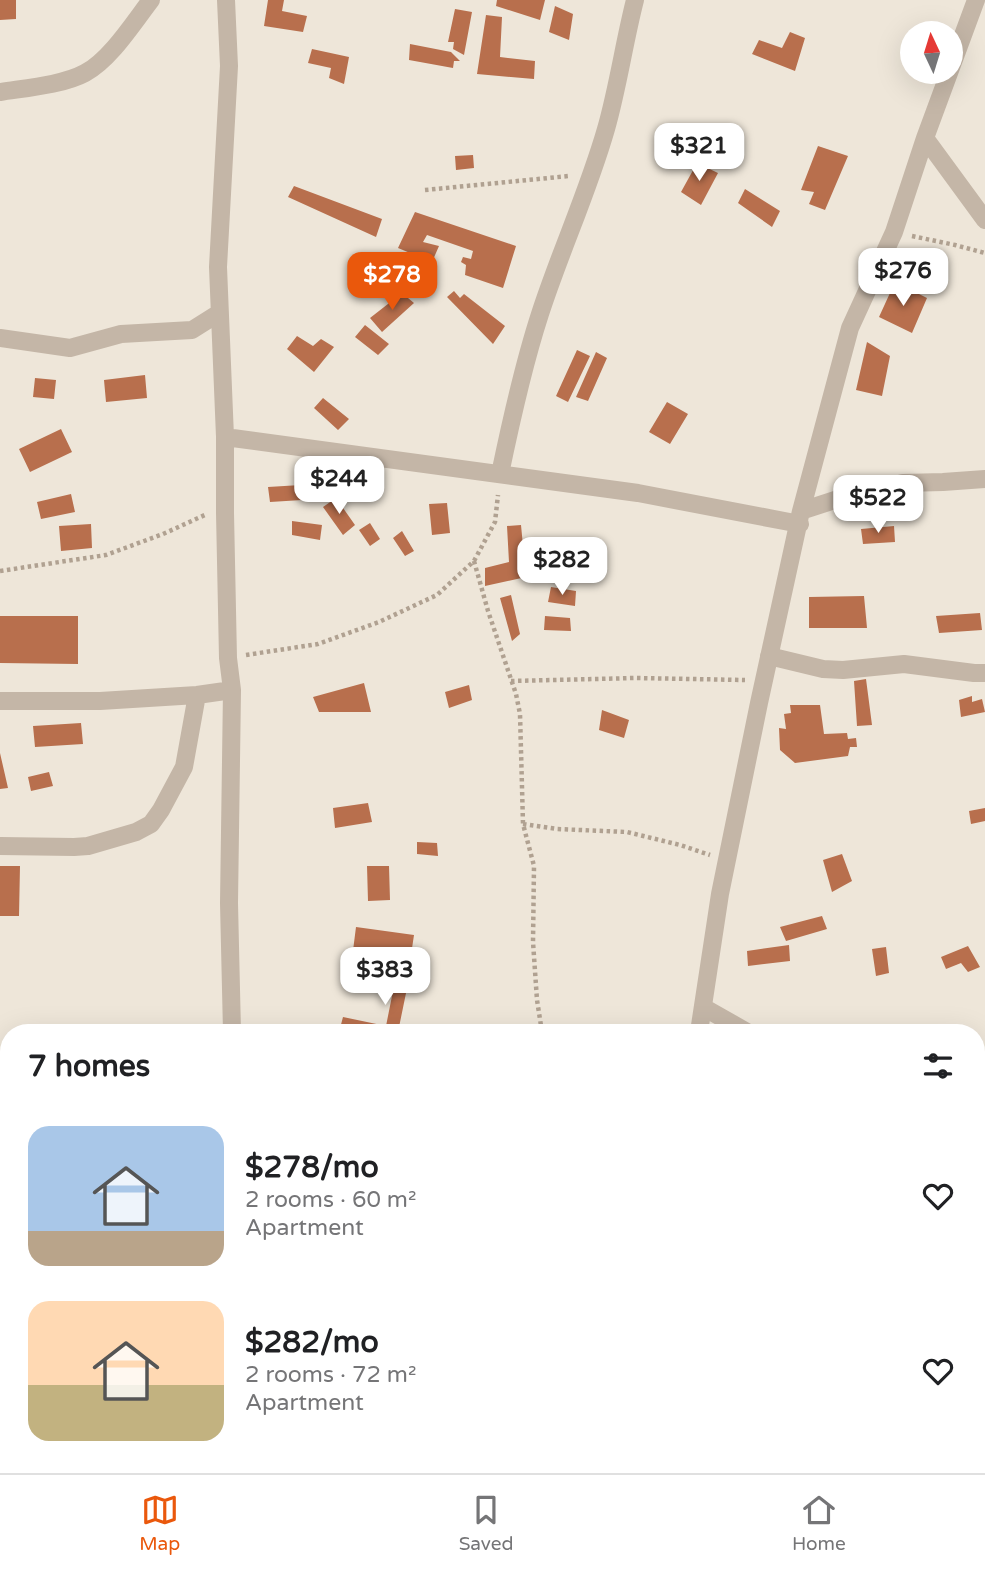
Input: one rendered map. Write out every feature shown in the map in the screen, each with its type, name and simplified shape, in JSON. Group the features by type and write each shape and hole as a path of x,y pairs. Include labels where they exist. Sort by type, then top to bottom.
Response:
{"street":[{"path":"0,92 47,85 89,71 110,52 151,0"},
{"path":"226,0 229,66 218,267 225,437 228,658 232,690 229,904 232,1024"},
{"path":"500,474 510,423 539,317 591,175 611,108 635,0"},
{"path":"700,1024 727,860 769,656 801,517 850,328 894,232 976,0"},
{"path":"925,138 985,220"},
{"path":"0,338 70,348 121,334 192,330 219,313"},
{"path":"225,437 801,517 847,496 903,483 985,479"},
{"path":"769,656 823,669 918,664 985,673"},
{"path":"0,701 100,701 232,690"},
{"path":"0,846 88,846 136,832 151,824 184,767 197,695"},
{"path":"702,1007 733,1024"}],"path":[{"path":"425,190 591,175"},
{"path":"894,232 985,253"},
{"path":"228,658 318,644 379,622 437,595 474,561 495,522 500,474"},
{"path":"0,571 106,555 163,534 211,512 225,513"},
{"path":"474,561 520,714 523,824 534,866 533,942 541,1024"},
{"path":"511,681 635,678 764,680"},
{"path":"523,824 556,829 626,832 727,860"}],"building":[{"path":"0,0 16,0 16,19 0,20"},
{"path":"268,0 284,0 282,11 307,16 303,32 264,26"},
{"path":"497,0 545,0 540,20 496,6"},
{"path":"555,6 573,14 569,40 549,32"},
{"path":"455,9 472,12 464,55 453,49 454,42 448,42"},
{"path":"486,15 502,17 500,57 535,61 534,79 477,74"},
{"path":"790,32 805,38 795,71 752,54 759,40 782,48"},
{"path":"410,44 451,52 460,61 454,61 453,68 409,60"},
{"path":"312,49 349,57 344,84 329,78 331,68 308,63"},
{"path":"818,146 848,156 825,210 809,204 814,192 801,190"},
{"path":"473,155 474,168 456,170 455,156"},
{"path":"697,163 718,173 701,205 681,192"},
{"path":"294,186 382,219 376,237 288,197"},
{"path":"745,189 780,211 772,227 738,203"},
{"path":"415,212 516,246 503,288 465,275 466,265 461,262 463,257 471,259 473,251 427,235 423,242 439,246 432,262 398,248"},
{"path":"895,282 927,298 912,333 879,317"},
{"path":"454,291 460,298 464,294 505,326 493,344 447,297"},
{"path":"402,293 414,303 382,332 370,318"},
{"path":"365,325 389,344 378,355 355,337"},
{"path":"297,336 313,346 321,339 334,347 314,372 287,349"},
{"path":"867,342 890,356 882,396 856,390"},
{"path":"577,350 590,356 568,402 556,396"},
{"path":"596,352 607,358 588,401 576,397"},
{"path":"145,375 147,398 106,402 104,380"},
{"path":"35,378 56,380 54,399 33,397"},
{"path":"323,398 349,419 338,430 314,408"},
{"path":"667,402 688,414 670,444 649,432"},
{"path":"61,429 72,452 30,472 19,449"},
{"path":"317,484 318,499 270,502 268,487"},
{"path":"71,494 75,512 41,519 37,502"},
{"path":"336,498 355,525 343,535 323,507"},
{"path":"447,503 450,533 432,535 429,504"},
{"path":"292,521 322,525 320,540 292,535"},
{"path":"370,523 380,539 370,546 359,530"},
{"path":"91,524 92,548 61,551 59,526"},
{"path":"521,525 526,577 485,586 485,568 509,562 507,526"},
{"path":"894,526 895,542 863,544 861,529"},
{"path":"402,531 414,551 405,556 393,538"},
{"path":"551,587 576,591 575,606 548,602"},
{"path":"511,595 520,634 512,641 500,598"},
{"path":"864,596 867,628 809,628 809,597"},
{"path":"980,613 982,630 939,633 936,616"},
{"path":"0,616 78,616 78,664 0,663"},
{"path":"545,616 570,618 571,631 544,630"},
{"path":"866,679 872,725 857,726 854,681"},
{"path":"364,683 371,712 319,712 313,697"},
{"path":"469,685 472,700 449,708 445,692"},
{"path":"972,696 972,702 982,699 985,712 961,717 959,700"},
{"path":"790,705 820,705 824,734 847,733 848,739 856,738 857,747 850,747 848,756 795,763 780,750 779,728 786,729 784,714 791,713"},
{"path":"602,710 629,720 624,738 599,730"},
{"path":"81,723 83,744 35,747 33,726"},
{"path":"0,753 8,788 0,789"},
{"path":"49,772 53,786 31,791 28,777"},
{"path":"368,803 372,822 335,828 333,808"},
{"path":"985,808 985,821 971,824 969,811"},
{"path":"417,842 437,843 438,856 417,854"},
{"path":"842,854 852,881 832,892 823,860"},
{"path":"0,866 20,866 19,916 0,916"},
{"path":"367,866 389,866 390,900 368,901"},
{"path":"822,916 827,929 786,941 780,927"},
{"path":"356,927 414,935 411,955 371,950 365,992 348,990"},
{"path":"789,945 790,961 748,966 747,951"},
{"path":"968,946 980,967 968,972 961,963 946,969 941,957"},
{"path":"886,947 889,973 876,976 872,949"},
{"path":"399,961 412,964 400,1024 386,1024"},
{"path":"343,1017 376,1024 341,1024"}]}
